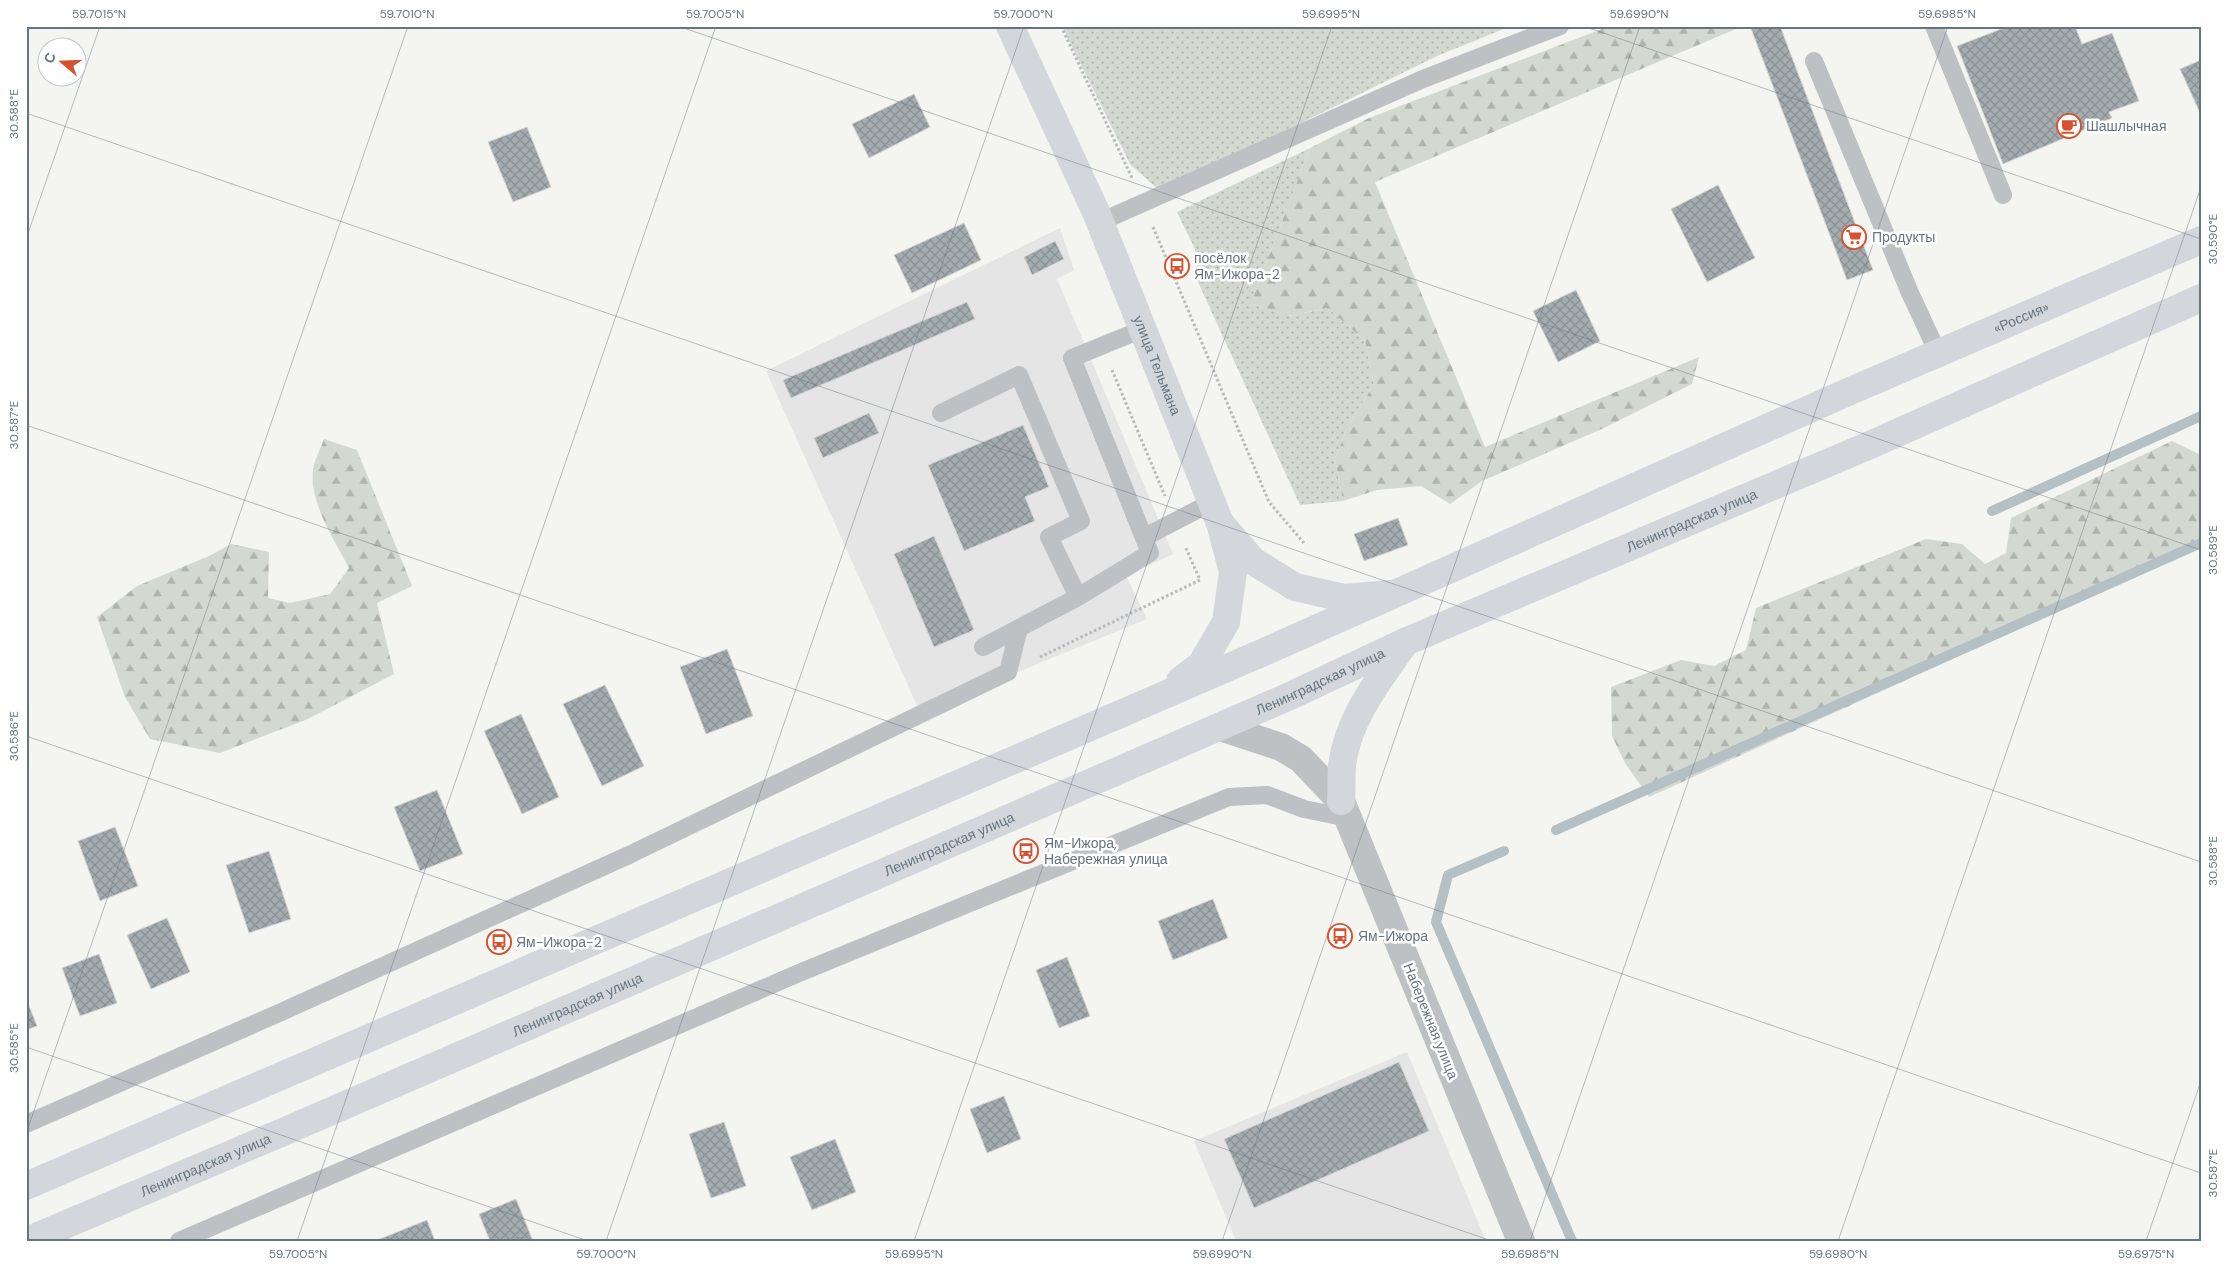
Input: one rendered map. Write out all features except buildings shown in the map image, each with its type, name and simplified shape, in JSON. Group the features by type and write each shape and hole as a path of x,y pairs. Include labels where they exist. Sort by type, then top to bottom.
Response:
{"main road":[{"name":"улица Тельмана","path":"1010,26 1100,222 1216,512 1253,561 1295,587 1344,598 1393,594"},
{"name":"«Россия»","path":"1393,594 1841,395 2201,240"},
{"name":"Ленинградская улица","path":"27,1241 1220,727 1405,642 1870,445 2201,298"},
{"path":"1162,696 1200,665 1226,622 1233,572 1216,512"},
{"path":"26,1186 1162,696 1393,594"},
{"path":"1345,809 1342,765 1349,738 1360,710 1405,642"}],"street":[{"path":"1220,727 1281,747 1301,759 1345,809"},
{"name":"Набережная улица","path":"1345,809 1521,1241"}],"lane":[{"path":"1100,222 1422,80 1560,26"},
{"path":"1934,26 2003,194"},
{"path":"1814,61 1910,293 1938,353"},
{"path":"983,647 1078,597 1150,553 1072,358 1143,329"},
{"path":"941,413 1019,375 1081,521 1049,536 1078,597"},
{"path":"1145,537 1216,512"},
{"path":"26,1124 288,1009 629,855 1008,672 1019,628"},
{"path":"179,1241 800,973 1229,797 1267,795 1304,809 1345,809"}],"path":[{"path":"1062,26 1144,204 1269,502 1304,543"}],"shaded area":[{"path":"1060,228 1074,270 1057,279 1173,554 1126,576 1147,619 920,712 766,371"},
{"path":"1407,1052 1486,1241 1236,1241 1194,1141"}],"green space":[{"path":"1062,26 1511,26 1437,56 1161,192 1130,164"},
{"path":"1610,26 1743,26 1375,182 1485,447 1699,357 1692,384 1604,428 1482,481 1450,504 1421,486 1377,490 1343,501 1335,459 1347,428 1374,384 1365,341 1328,308 1288,316 1251,303 1310,148 1369,118"},
{"path":"1310,148 1251,303 1288,316 1328,308 1365,341 1374,384 1347,428 1335,459 1343,501 1300,505 1198,282 1195,249 1177,212"},
{"path":"324,439 357,450 412,586 377,603 394,674 308,719 220,753 150,739 125,697 97,617 137,586 209,556 231,544 269,552 268,598 290,603 330,594 349,568 330,533 315,495 313,469"},
{"path":"2172,441 2201,455 2201,546 1649,797 1625,763 1612,736 1611,687 1681,660 1714,666 1746,650 1756,608 1926,539 1962,544 1985,564 2006,553 2011,518"}],"waterway":[{"path":"1992,511 2201,416"},
{"path":"1556,830 2201,543"},
{"path":"1504,851 1448,875 1436,922 1572,1241"}],"place":[{"name":"Шашлычная","path":"2069,126"},
{"name":"Продукты","path":"1854,237"},
{"name":"посёлок Ям-Ижора-2","path":"1177,266"},
{"name":"Ям-Ижора, Набережная улица","path":"1026,851"},
{"name":"Ям-Ижора","path":"1340,936"},
{"name":"Ям-Ижора-2","path":"499,942"}]}
